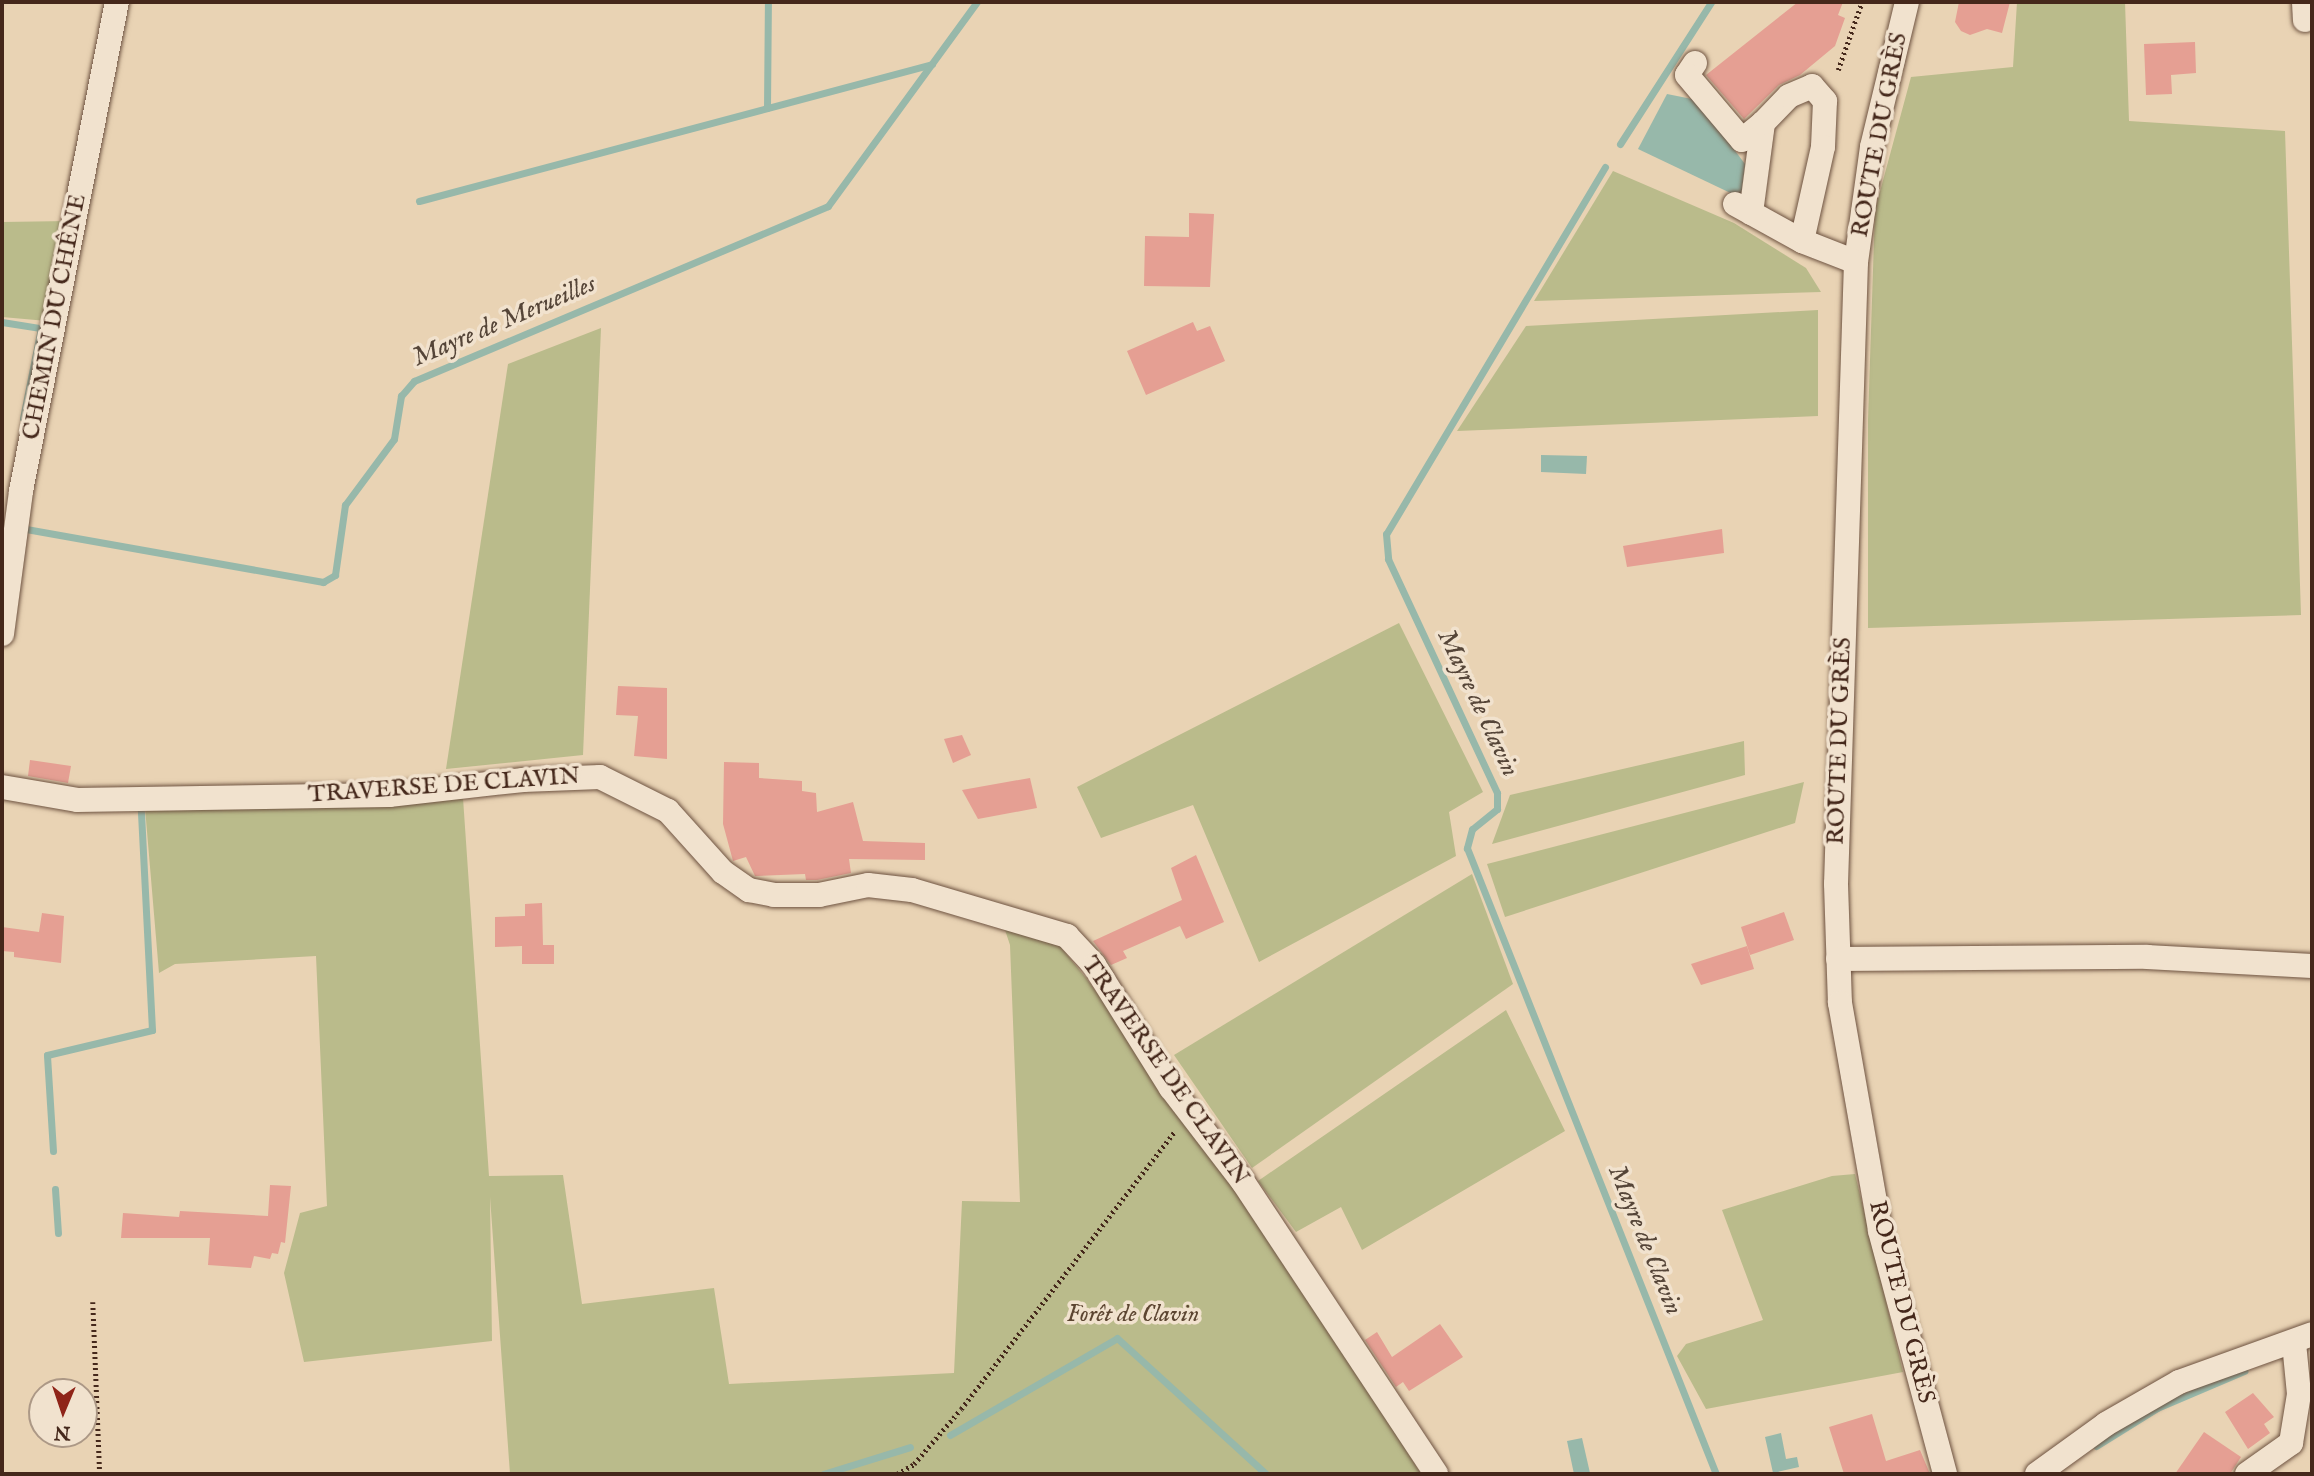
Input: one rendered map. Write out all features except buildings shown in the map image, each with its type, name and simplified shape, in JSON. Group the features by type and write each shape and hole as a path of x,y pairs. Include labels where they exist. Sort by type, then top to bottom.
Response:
{"street":[{"name":"CHEMIN DU CHÊNE","path":"2,634 21,491 117,2"},
{"name":"ROUTE DU GRÈS","path":"1907,2 1872,147 1856,262 1838,780 1840,1003 1880,1231 1945,1474"},
{"path":"1695,63 1687,75 1742,140 1789,96 1812,86 1825,101 1823,147 1802,241"},
{"path":"1763,123 1743,209 1802,241 1856,262"},
{"name":"TRAVERSE DE CLAVIN","path":"2,787 77,800 389,795 523,780 600,777 668,811 723,872 749,890 774,895 818,895 868,885 912,890 1067,936 1094,965 1171,1088 1243,1182 1436,1474"},
{"path":"1839,959 2147,957 2312,966"},
{"path":"2037,1474 2106,1424 2179,1382 2303,1339 2299,1394 2291,1443 2248,1474"}],"path":[{"path":"1838,70 1862,2"},
{"path":"897,1474 914,1464 973,1391 1153,1153 1191,1113"},
{"path":"93,1302 100,1474"}],"green space":[{"path":"2017,2 2125,2 2129,121 2285,131 2301,615 1868,628 1868,420 1875,210 1911,77 2013,67"},
{"path":"1613,171 1734,223 1806,268 1821,292 1534,301"},
{"path":"69,221 47,321 2,317 2,222"},
{"path":"1818,310 1818,416 1457,431 1526,326"},
{"path":"601,328 583,755 446,769 508,364"},
{"path":"1399,623 1483,792 1449,812 1456,856 1259,962 1193,805 1101,838 1077,787"},
{"path":"1744,741 1745,775 1492,844 1510,795"},
{"path":"1804,782 1795,823 1505,917 1487,864"},
{"name":"Forêt de Clavin","path":"463,798 489,1176 563,1175 582,1304 714,1288 729,1384 954,1373 962,1201 1020,1202 1010,945 1003,924 1059,945 1086,978 1260,1219 1421,1474 510,1474 490,1197 492,1341 304,1362 284,1273 300,1213 327,1206 316,956 175,964 159,973 145,808"},
{"path":"1472,874 1513,984 1252,1168 1174,1055"},
{"path":"1506,1010 1565,1131 1362,1250 1341,1207 1296,1232 1258,1181"},
{"path":"1855,1174 1903,1372 1706,1409 1677,1356 1686,1344 1763,1320 1722,1210 1832,1176"}],"shaded area":[{"path":"1667,94 1697,100 1745,164 1741,198 1638,149"},
{"path":"1541,455 1587,456 1586,474 1541,472"},
{"path":"1781,1433 1786,1459 1797,1457 1799,1467 1773,1473 1765,1437"},
{"path":"1582,1438 1590,1473 1574,1474 1567,1441"}],"waterway":[{"path":"767,108 768,2"},
{"name":"Mayre de Merueilles","path":"26,529 323,582 335,575 345,505 394,439 401,396 414,381 828,206 977,2"},
{"name":"Mayre de Clavin","path":"1620,144 1711,2"},
{"path":"419,201 932,64"},
{"name":"Mayre de Clavin","path":"1605,167 1386,534 1388,559 1497,793 1497,809 1472,829 1467,848 1716,1474"},
{"name":"Mayre de Merueilles","path":"2,322 41,328 23,418"},
{"path":"53,1151 47,1055 152,1030 141,810"},
{"path":"55,1189 58,1233"},
{"path":"950,1435 1117,1338 1266,1474"},
{"path":"2096,1446 2157,1408 2244,1371"},
{"path":"823,1474 910,1447"}]}
